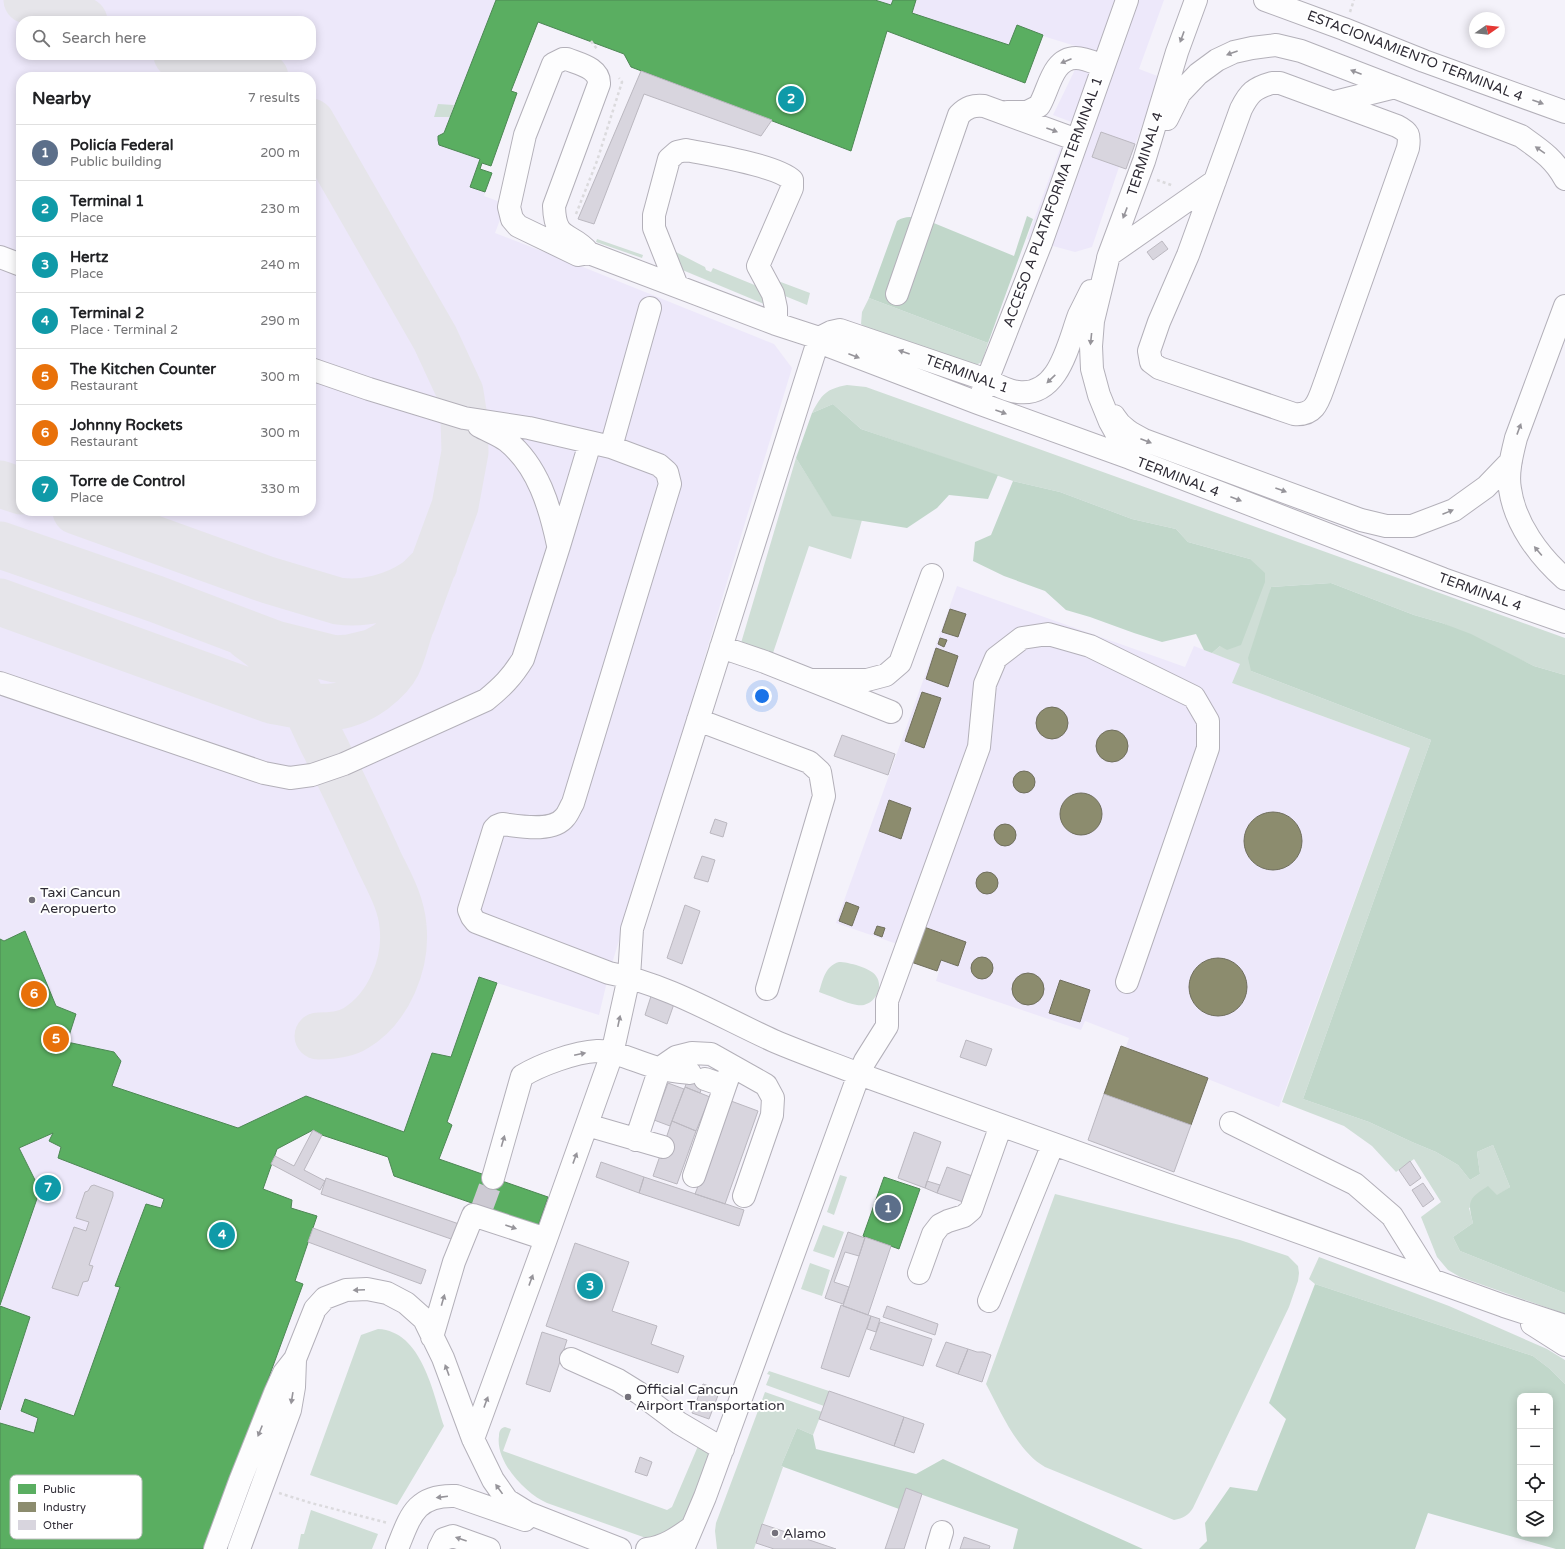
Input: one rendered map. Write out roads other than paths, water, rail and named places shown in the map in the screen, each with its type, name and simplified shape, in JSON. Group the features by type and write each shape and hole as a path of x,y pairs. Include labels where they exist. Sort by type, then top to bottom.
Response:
{"street":[{"name":"ACCESO A PLATAFORMA TERMINAL 1","path":"978,403 1041,243 1127,0"},
{"name":"TERMINAL 4","path":"1196,0 1176,52 1144,161 1107,264 1093,321 1091,346 1092,369 1099,395 1110,422 1130,458 1444,579 1565,622"},
{"name":"ESTACIONAMIENTO TERMINAL 4","path":"1265,0 1344,29 1424,61 1565,112"},
{"path":"1144,161 1180,93 1198,74 1217,60 1234,52 1276,45 1301,51 1521,136 1547,154 1561,170 1565,179"},
{"path":"1002,112 1028,112 1039,106 1057,67 1062,62 1076,58 1103,66"},
{"name":"TERMINAL 1","path":"589,253 582,244 561,233 554,217 554,206 600,79 593,70 567,59 563,59 553,64 525,135 509,207 512,219 518,226 578,255 589,253 776,324 819,338 829,346 978,403 1130,458"},
{"path":"1280,83 1404,129 1410,138 1408,148 1326,380 1314,409 1308,413 1301,415 1294,414 1159,368 1151,362 1150,351 1159,322 1188,254 1212,190 1247,96 1262,86 1280,83"},
{"path":"1344,106 1404,91"},
{"path":"897,294 959,115 966,109 975,106 984,106 1077,140"},
{"path":"677,286 654,228 654,215 669,159 677,152 686,150 773,170 788,176 792,180 792,188 763,251 758,266 774,294 776,301 776,324"},
{"path":"1107,264 1212,190"},
{"path":"0,257 16,263"},
{"name":"TERMINAL 1","path":"819,338 831,332 840,330 987,380 1009,390 1031,392 1043,386 1055,376 1065,356 1080,314 1107,264"},
{"path":"1565,306 1516,438 1511,461 1510,489 1518,517 1534,546 1565,579"},
{"path":"611,447 650,308"},
{"path":"473,1439 612,1054 629,977 632,929 819,338"},
{"path":"316,371 369,389 464,418 529,428 611,447 659,465 667,472 670,484 573,803 565,818 554,824 536,828 502,824 497,826 494,830 470,910 472,917 476,922 609,973 629,977 678,996 776,1042 862,1068 1001,1125 1504,1306 1565,1326"},
{"path":"1099,395 1117,422 1129,433 1144,440 1362,520 1386,526 1412,526 1454,510 1486,487 1511,461"},
{"path":"464,418 506,440 523,456 535,475 550,510 559,546"},
{"path":"0,683 264,773 290,778 312,776 344,764 486,700 504,685 514,674 523,659 590,443"},
{"path":"811,680 867,680 886,675 900,663 932,575"},
{"path":"682,1549 705,1497 862,1068 887,1026 888,1001 979,747 985,684 996,658 1022,638 1048,634 1090,646 1194,697 1208,721 1208,748 1127,982"},
{"path":"721,647 765,662 892,712"},
{"path":"698,720 809,762 820,772 824,796 767,989"},
{"path":"493,1178 522,1076 536,1068 574,1055 597,1051 706,1080 732,1066"},
{"path":"636,1140 660,1068 676,1057 692,1053 711,1054 766,1085 773,1098 772,1115 744,1196"},
{"path":"694,1176 706,1080"},
{"path":"1231,1123 1355,1184 1392,1216 1432,1280"},
{"path":"587,1125 663,1147"},
{"path":"919,1273 933,1234 940,1225 964,1216 970,1210 1001,1125"},
{"path":"989,1301 1054,1144"},
{"path":"432,1337 454,1262 477,1211 546,1239"},
{"path":"218,1542 234,1497 284,1373 295,1359 315,1309 325,1298 346,1290 367,1289 387,1293 406,1302 424,1319 443,1358 473,1439 493,1480 507,1500 528,1513 573,1532 620,1549"},
{"path":"1504,1306 1565,1345"},
{"path":"240,1546 290,1410 294,1387 295,1359"},
{"path":"571,1359 618,1380 639,1393 679,1422 722,1449"},
{"path":"397,1549 414,1512 422,1503 431,1498 444,1496 456,1496 518,1518 573,1532"},
{"path":"234,1497 240,1546"},
{"path":"218,1542 258,1497"},
{"path":"647,1549 665,1545 691,1528"},
{"path":"439,1549 444,1539 453,1536 489,1549"}],"tunnel":[{"path":"482,1208 493,1178"}],"place":[{"name":"Terminal 1","path":"791,99"},
{"name":"Taxi Cancun Aeropuerto","path":"32,900"},
{"name":"Johnny Rockets","path":"34,994"},
{"name":"The Kitchen Counter","path":"56,1039"},
{"name":"Torre de Control","path":"48,1188"},
{"name":"Policía Federal","path":"888,1208"},
{"name":"Terminal 2","path":"222,1235"},
{"name":"Hertz","path":"590,1286"},
{"name":"Official Cancun Airport Transportation","path":"628,1397"},
{"name":"Alamo","path":"775,1533"}]}
